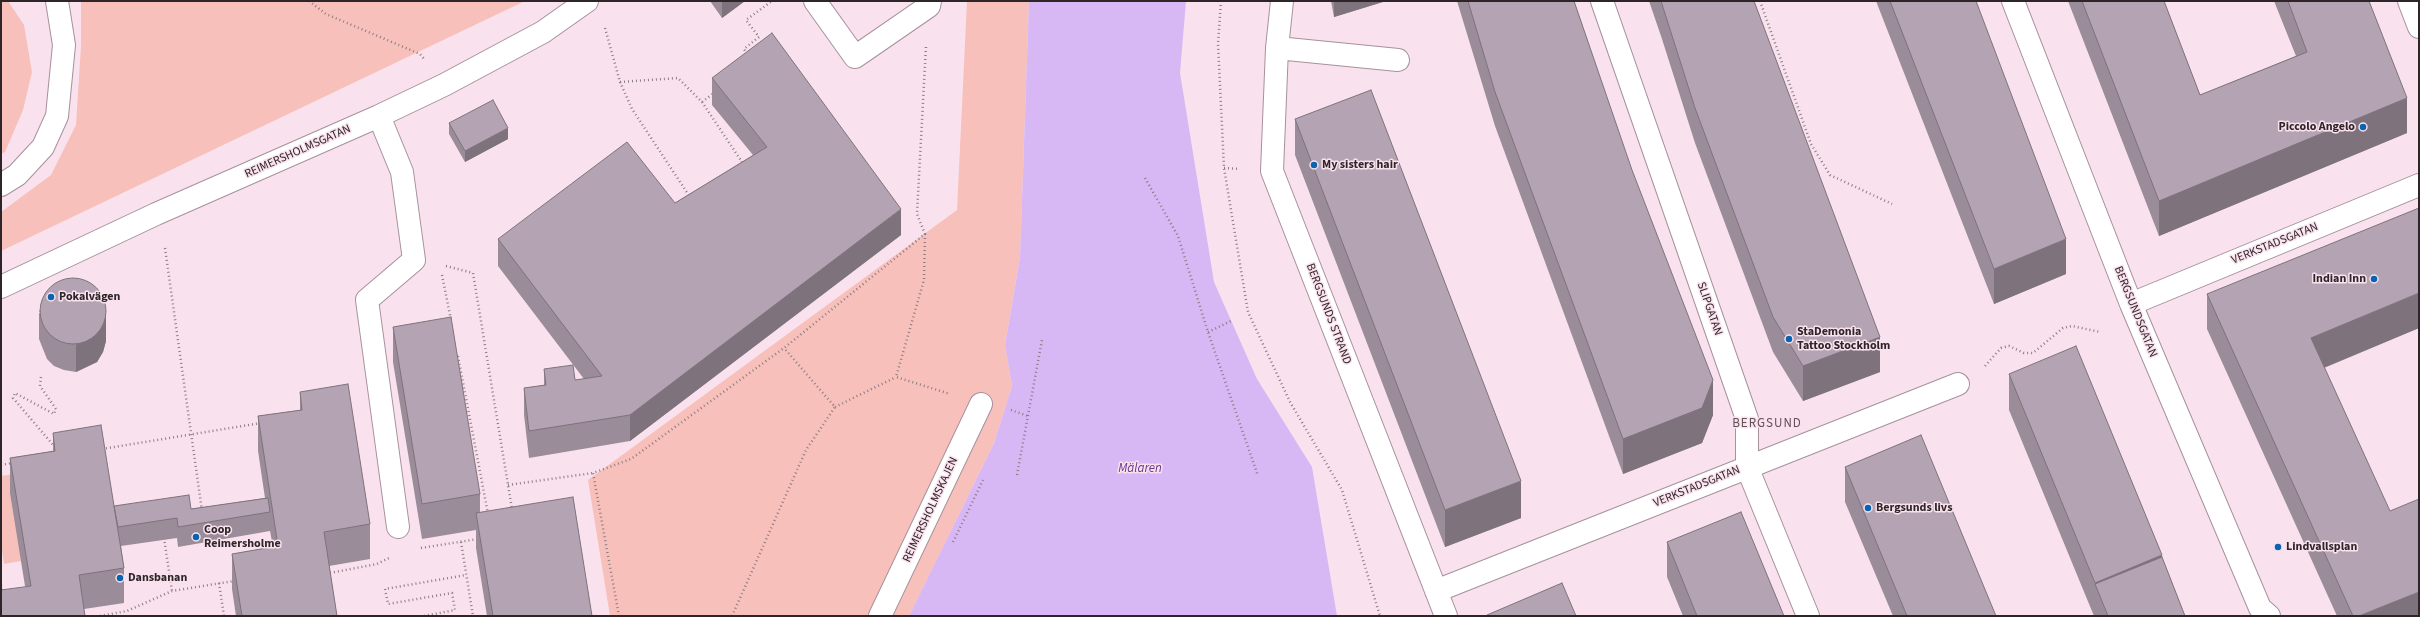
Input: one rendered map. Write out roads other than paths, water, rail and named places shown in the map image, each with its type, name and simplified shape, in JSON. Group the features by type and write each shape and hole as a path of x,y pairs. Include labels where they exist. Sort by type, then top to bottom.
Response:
{"street":[{"path":"1,185 17,175 43,147 57,116 64,45 57,1"},
{"name":"REIMERSHOLMSGATAN","path":"1,287 156,214 379,116 444,85 543,32 587,1"},
{"path":"815,1 855,57 929,4"},
{"name":"BERGSUNDS STRAND","path":"1282,1 1277,48 1272,171 1446,616"},
{"name":"SLIPGATAN","path":"1602,1 1747,419 1747,467 1808,616"},
{"name":"BERGSUNDSGATAN","path":"2013,1 2131,304 2260,608 2269,616"},
{"path":"2409,1 2419,26"},
{"path":"1277,48 1398,60"},
{"path":"379,116 402,172 414,260 367,300 398,527"},
{"name":"VERKSTADSGATAN","path":"2131,304 2419,185"},
{"name":"VERKSTADSGATAN","path":"1436,591 1958,384"},
{"name":"REIMERSHOLMSKAJEN","path":"880,616 981,404"}],"water":[{"name":"Mälaren","path":"1029,1 1186,1 1180,73 1214,282 1257,379 1312,467 1337,616 909,616 994,443 1012,386 1005,345 1020,257"}],"place":[{"name":"Piccolo Angelo","path":"2363,127"},
{"name":"My sisters hair","path":"1314,165"},
{"name":"Indian Inn","path":"2374,279"},
{"name":"Pokalvägen","path":"51,297"},
{"name":"StaDemonia Tattoo Stockholm","path":"1789,339"},
{"name":"Bergsunds livs","path":"1868,508"},
{"name":"Coop Reimersholme","path":"196,537"},
{"name":"Lindvallsplan","path":"2278,547"},
{"name":"Dansbanan","path":"120,578"}],"district":[{"name":"BERGSUND","path":"1767,424"}]}
